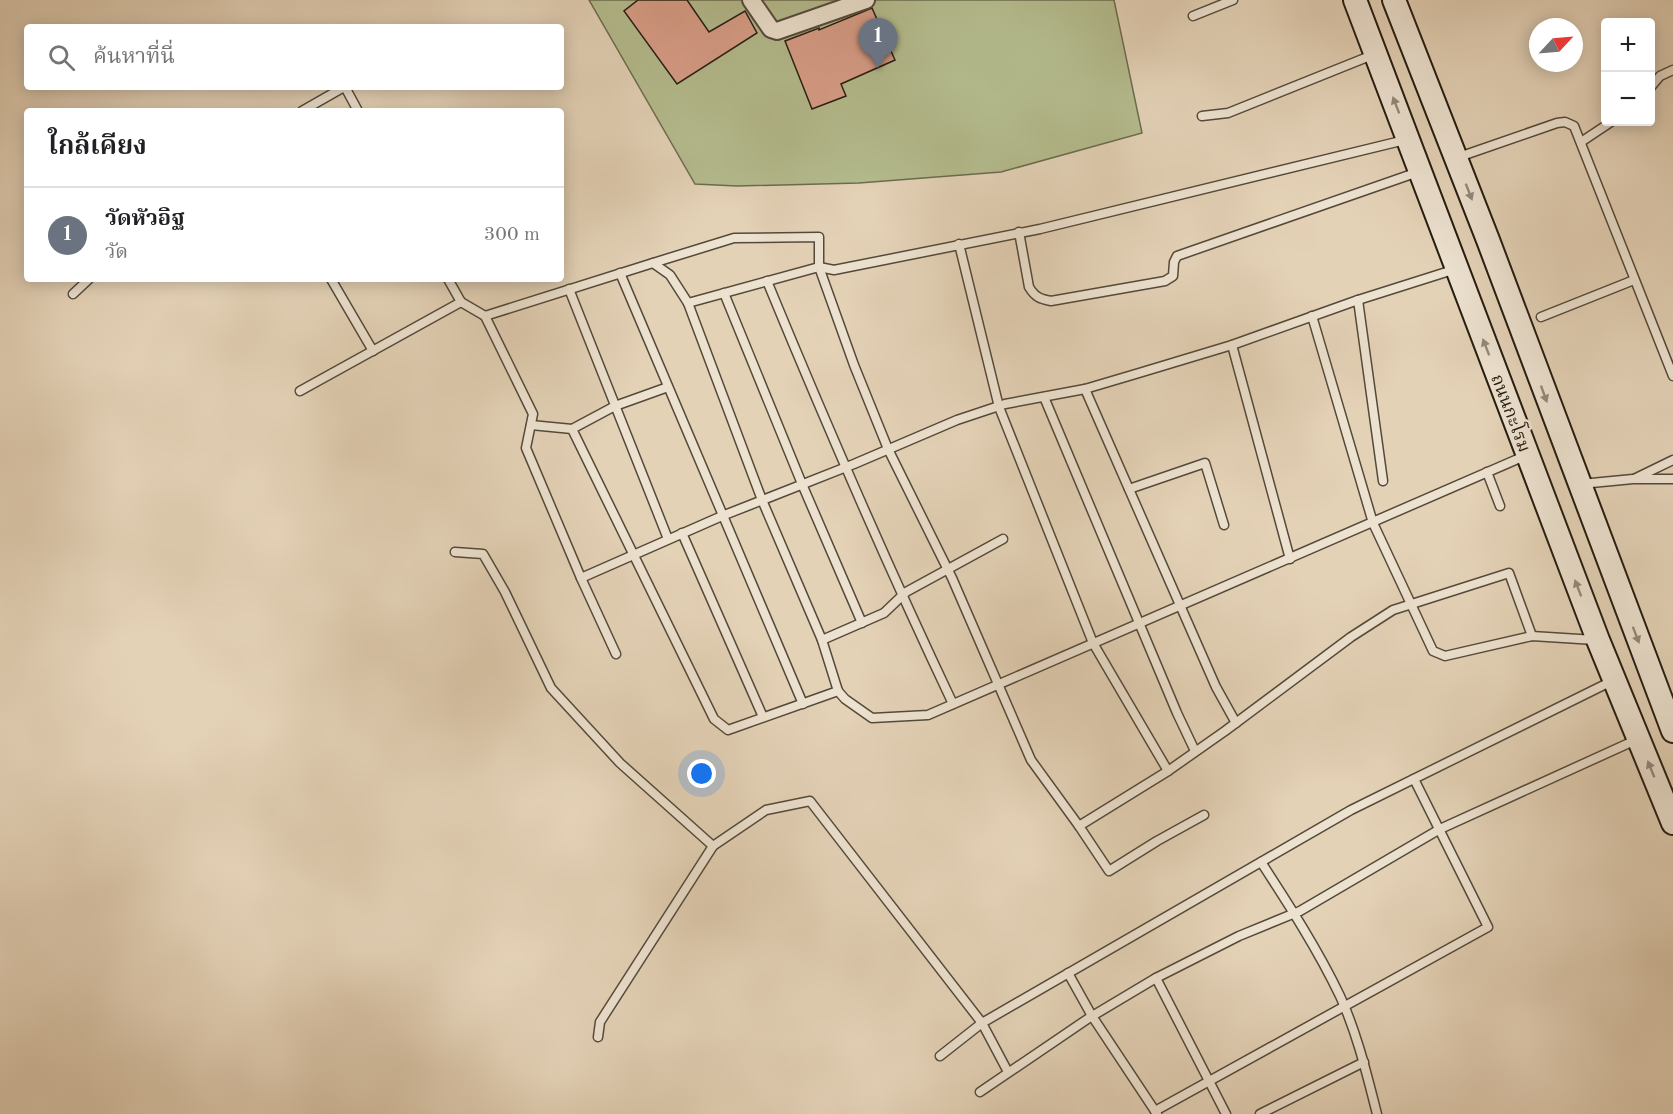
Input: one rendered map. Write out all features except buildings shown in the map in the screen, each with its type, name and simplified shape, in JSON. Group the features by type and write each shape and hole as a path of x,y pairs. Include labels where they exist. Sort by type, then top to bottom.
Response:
{"main road":[{"name":"ถนนกะโรม","path":"1354,0 1409,139 1456,269 1598,640 1673,823"},
{"name":"ถนนกะโรม","path":"1394,0 1672,728"},
{"path":"1421,171 1456,158"},
{"path":"1639,739 1672,728"}],"street":[{"path":"751,0 771,29 777,31 866,0"}],"lane":[{"path":"1193,16 1233,0"},
{"path":"1202,116 1228,112 1375,53"},
{"path":"1655,82 1660,76 1673,70"},
{"path":"307,108 340,90"},
{"path":"347,90 356,108"},
{"path":"1456,158 1557,123 1566,122 1574,126 1673,376"},
{"path":"1581,142 1605,126"},
{"path":"688,303 819,267 834,270 1052,226 1409,139"},
{"path":"1019,232 1029,287 1041,299 1051,301 1169,279 1174,272 1174,262 1178,256 1421,171"},
{"path":"485,316 734,238 819,237 819,267 854,365 888,449 948,569 1031,760 1109,871 1204,815"},
{"path":"959,244 999,407 1093,643 1168,771"},
{"path":"652,263 670,275 688,303 762,500 822,640 838,691 845,699 872,718 928,715 1527,455"},
{"path":"581,578 722,516 845,468 957,420 999,407 1085,389 1232,345 1358,300 1456,269"},
{"path":"620,273 803,704"},
{"path":"1541,317 1634,280"},
{"path":"767,281 845,468 953,704"},
{"path":"73,294 86,282"},
{"path":"333,282 373,351"},
{"path":"450,282 461,302 485,316 533,414 526,448 616,654"},
{"path":"569,290 668,539"},
{"path":"724,293 862,623"},
{"path":"1358,300 1383,481"},
{"path":"300,391 461,302"},
{"path":"1312,316 1373,522 1433,651 1445,656 1532,636 1598,640"},
{"path":"1232,345 1290,559"},
{"path":"531,425 572,429 615,406 668,387"},
{"path":"1085,389 1216,687 1236,723"},
{"path":"1044,397 1177,713 1196,751"},
{"path":"572,429 714,719 728,730 838,691"},
{"path":"1633,479 1673,460"},
{"path":"1129,489 1205,462 1224,525"},
{"path":"1487,472 1500,506"},
{"path":"1579,484 1633,479 1673,479"},
{"path":"682,533 763,717"},
{"path":"822,640 884,613 902,596 1003,538"},
{"path":"455,552 483,554 505,592 551,688 620,763 713,846"},
{"path":"1079,826 1168,771 1351,637 1393,610 1509,573 1532,636"},
{"path":"940,1056 982,1023 1351,810 1615,680"},
{"path":"980,1092 1092,1016 1156,978 1239,936 1294,914 1440,829 1639,739"},
{"path":"1068,973 1092,1016 1156,1112 1209,1079 1488,927 1414,779"},
{"path":"598,1037 600,1022 713,846 766,810 810,801 982,1023 1008,1072"},
{"path":"1261,862 1294,914 1343,1006 1364,1062 1377,1114"},
{"path":"1156,978 1226,1114"},
{"path":"1260,1114 1364,1062"}],"green space":[{"path":"589,0 1114,0 1142,133 1001,172 859,183 737,186 695,184"}],"place":[{"name":"วัดหัวอิฐ","path":"878,68"}]}
